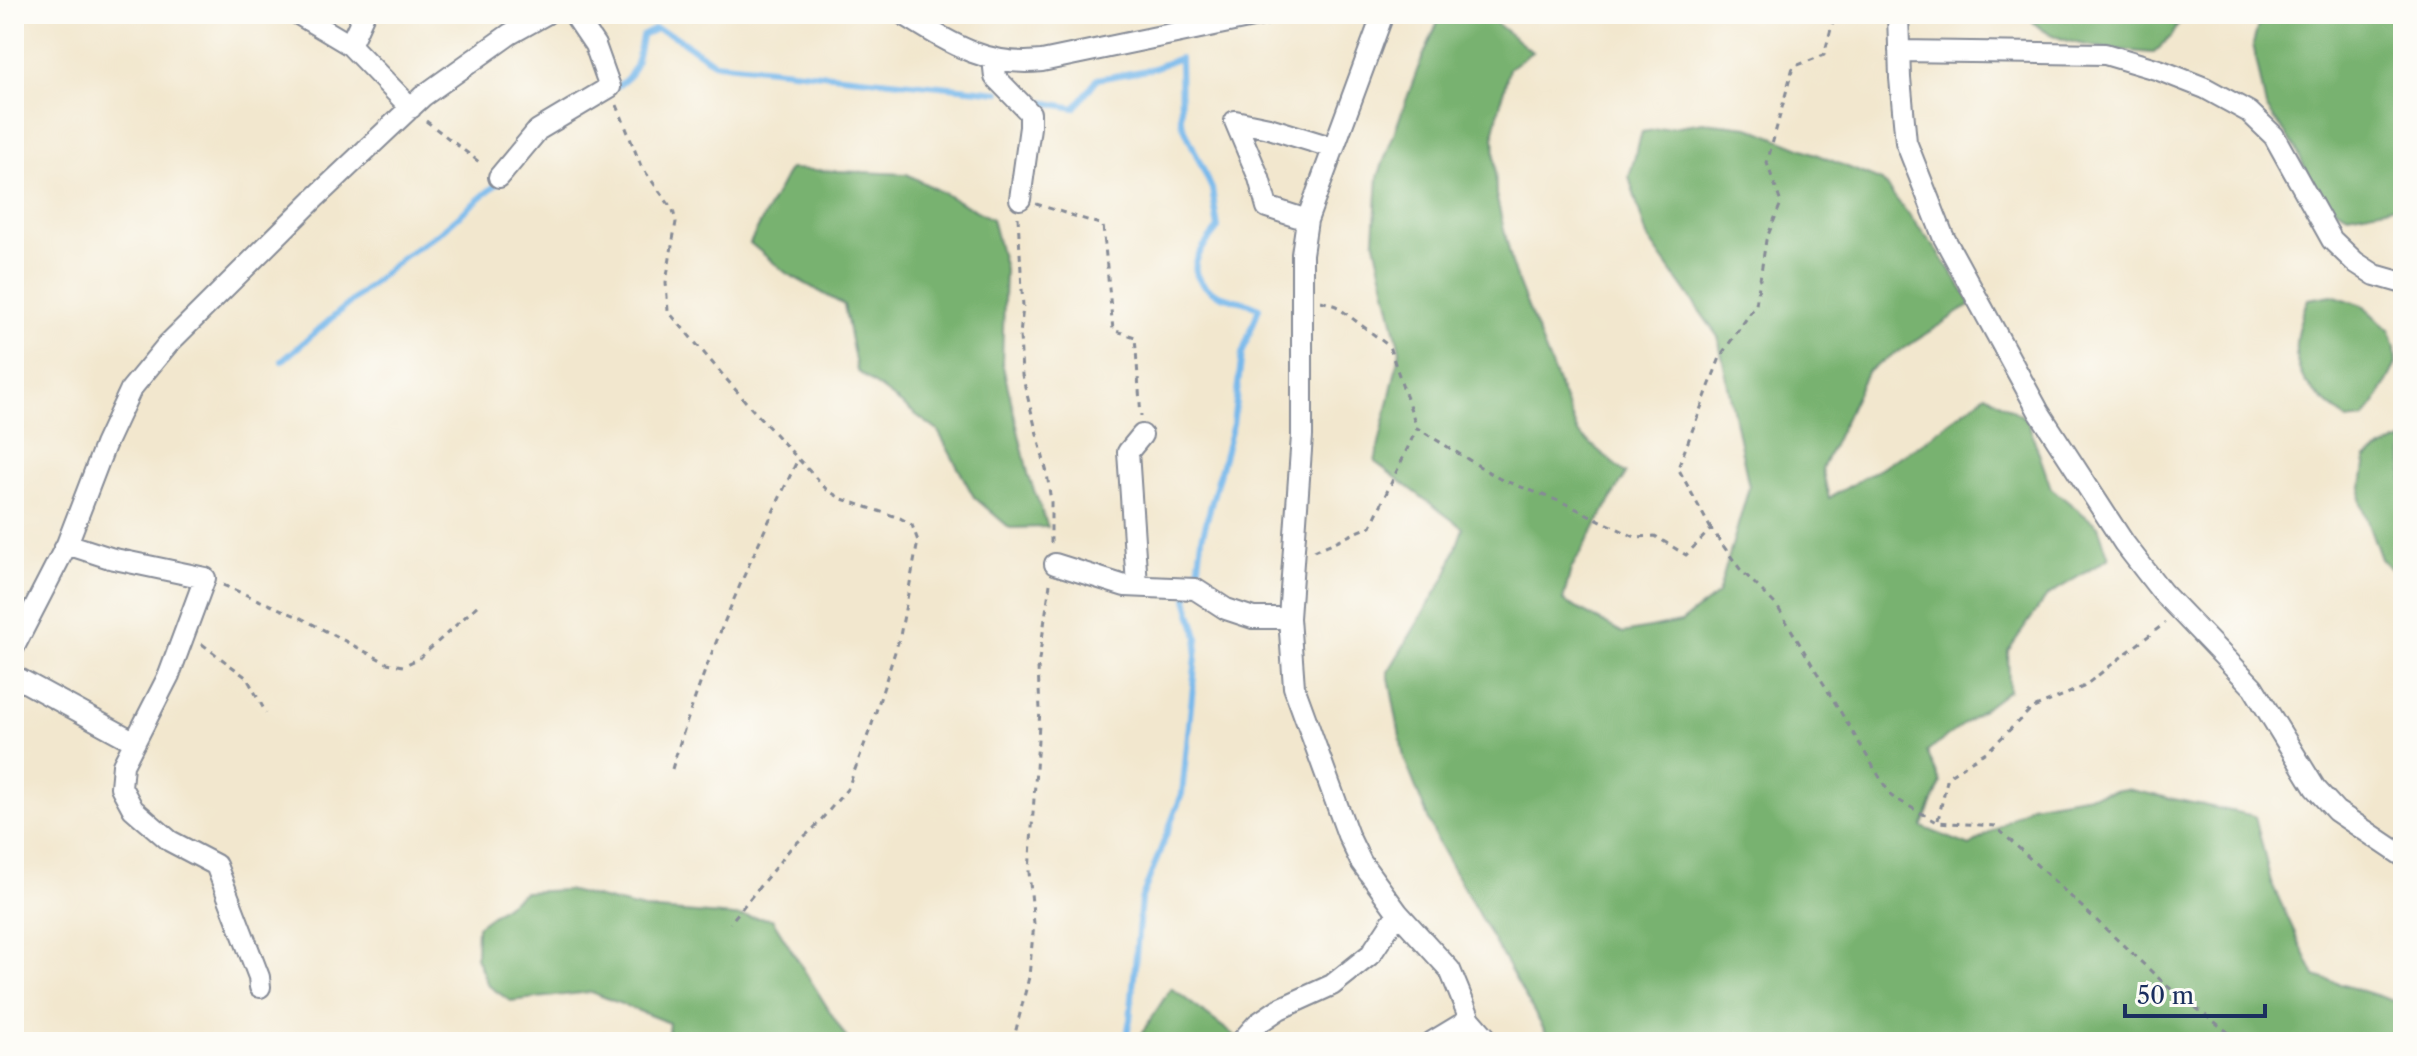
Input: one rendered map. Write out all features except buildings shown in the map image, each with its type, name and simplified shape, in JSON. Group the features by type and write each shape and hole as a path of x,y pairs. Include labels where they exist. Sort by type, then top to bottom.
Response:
{"street":[{"path":"298,14 350,45 411,108"},
{"path":"350,45 364,14"},
{"path":"14,647 67,544 105,445 131,389 168,344 411,108 510,34 546,14"},
{"path":"499,177 538,130 610,87 595,45 574,14"},
{"path":"903,14 953,45 993,59 1019,63 1042,61 1267,14"},
{"path":"1383,14 1307,220 1302,254 1302,436 1289,618 1294,687 1348,835 1361,862 1398,913 1450,970 1470,1019 1490,1042"},
{"path":"1898,14 1906,142 1943,236 2039,412 2124,543 2162,592 2253,687 2315,788 2336,811 2403,856"},
{"path":"1899,51 2105,54 2205,88 2249,112 2274,136 2332,240 2355,262 2375,275 2403,283"},
{"path":"993,59 995,77 1030,113 1020,199"},
{"path":"1307,220 1267,207 1259,178 1235,121 1334,148"},
{"path":"1137,585 1128,452 1142,435"},
{"path":"67,544 110,558 205,578 169,675 123,765 121,787 133,809 170,841 216,865 259,977 260,987"},
{"path":"1055,564 1125,586 1195,589 1239,614 1253,618 1289,618"},
{"path":"14,676 135,742"},
{"path":"1241,1042 1257,1024 1279,1009 1332,985 1371,954 1398,913"},
{"path":"1432,1042 1470,1019"}],"path":[{"path":"1835,14 1824,55 1793,67 1767,163 1781,203 1766,240 1756,305 1721,355 1678,468 1711,529 1740,569 1777,606 1891,796 1937,822 1995,826 2167,986 2241,1042"},
{"path":"610,87 641,166 673,210 676,222 666,282 668,311 827,490 842,499 900,518 912,525 918,541 900,636 848,788 815,827 780,861 730,923"},
{"path":"411,108 499,177"},
{"path":"1013,1042 1029,977 1034,924 1029,872 1040,710 1038,677 1049,587 1055,564 1051,550 1051,502 1047,473 1022,375 1020,335 1023,307 1018,236 1020,199 1103,225 1113,330 1135,337 1142,435"},
{"path":"1302,295 1336,306 1389,346 1417,428 1500,479 1564,503 1635,537 1655,536 1686,555 1711,529"},
{"path":"1292,561 1371,526 1417,428"},
{"path":"672,769 688,712 747,566 798,459"},
{"path":"205,578 265,602 387,663 403,666 420,658 478,605"},
{"path":"1937,822 1948,776 1989,750 2031,709 2083,687 2181,612"},
{"path":"185,632 247,678 266,713"}],"green space":[{"path":"1485,14 1532,52 1509,68 1494,131 1496,195 1514,272 1578,433 1626,474 1571,569 1563,601 1623,633 1681,622 1718,594 1749,487 1718,337 1647,237 1629,177 1642,132 1703,122 1749,127 1882,181 1939,253 1972,304 1867,372 1822,469 1829,498 1918,446 1986,394 2027,419 2051,488 2098,526 2109,558 2047,596 2008,651 2009,690 1927,752 1941,783 1922,827 1970,846 2031,805 2126,789 2255,816 2271,882 2315,976 2403,1004 2403,1042 1551,1042 1437,841 1404,758 1388,672 1447,574 1463,528 1375,462 1400,351 1374,239 1378,177 1438,22"},
{"path":"2028,14 2184,14 2172,36 2154,53 2066,40 2049,34 2036,25"},
{"path":"2261,14 2403,14 2402,205 2348,215 2329,205 2314,187 2295,147 2266,107 2253,44"},
{"path":"789,169 907,174 992,219 1005,269 1002,362 1029,477 1048,527 1010,528 974,497 938,431 857,371 844,305 786,273 750,243"},
{"path":"2332,295 2362,305 2390,331 2395,347 2396,364 2364,418 2347,420 2307,385 2299,370 2296,340 2308,299"},
{"path":"2403,441 2403,582 2381,559 2360,501 2366,458 2395,442"},
{"path":"566,890 644,909 772,919 849,1042 667,1042 669,1023 591,992 510,1001 488,985 476,957 477,926 524,892"},
{"path":"1171,988 1243,1042 1136,1042"}],"waterway":[{"path":"614,88 631,73 642,36 656,29 673,35 714,63 999,92"},
{"path":"1025,99 1075,108 1097,79 1148,70 1180,58 1181,121 1212,189 1218,228 1199,254 1196,262 1198,279 1217,294 1259,308 1242,354 1233,424 1202,538 1199,565 1187,599 1198,637 1182,794 1141,900 1130,1020 1125,1042"},
{"path":"282,361 403,257 440,232 499,182"}]}
